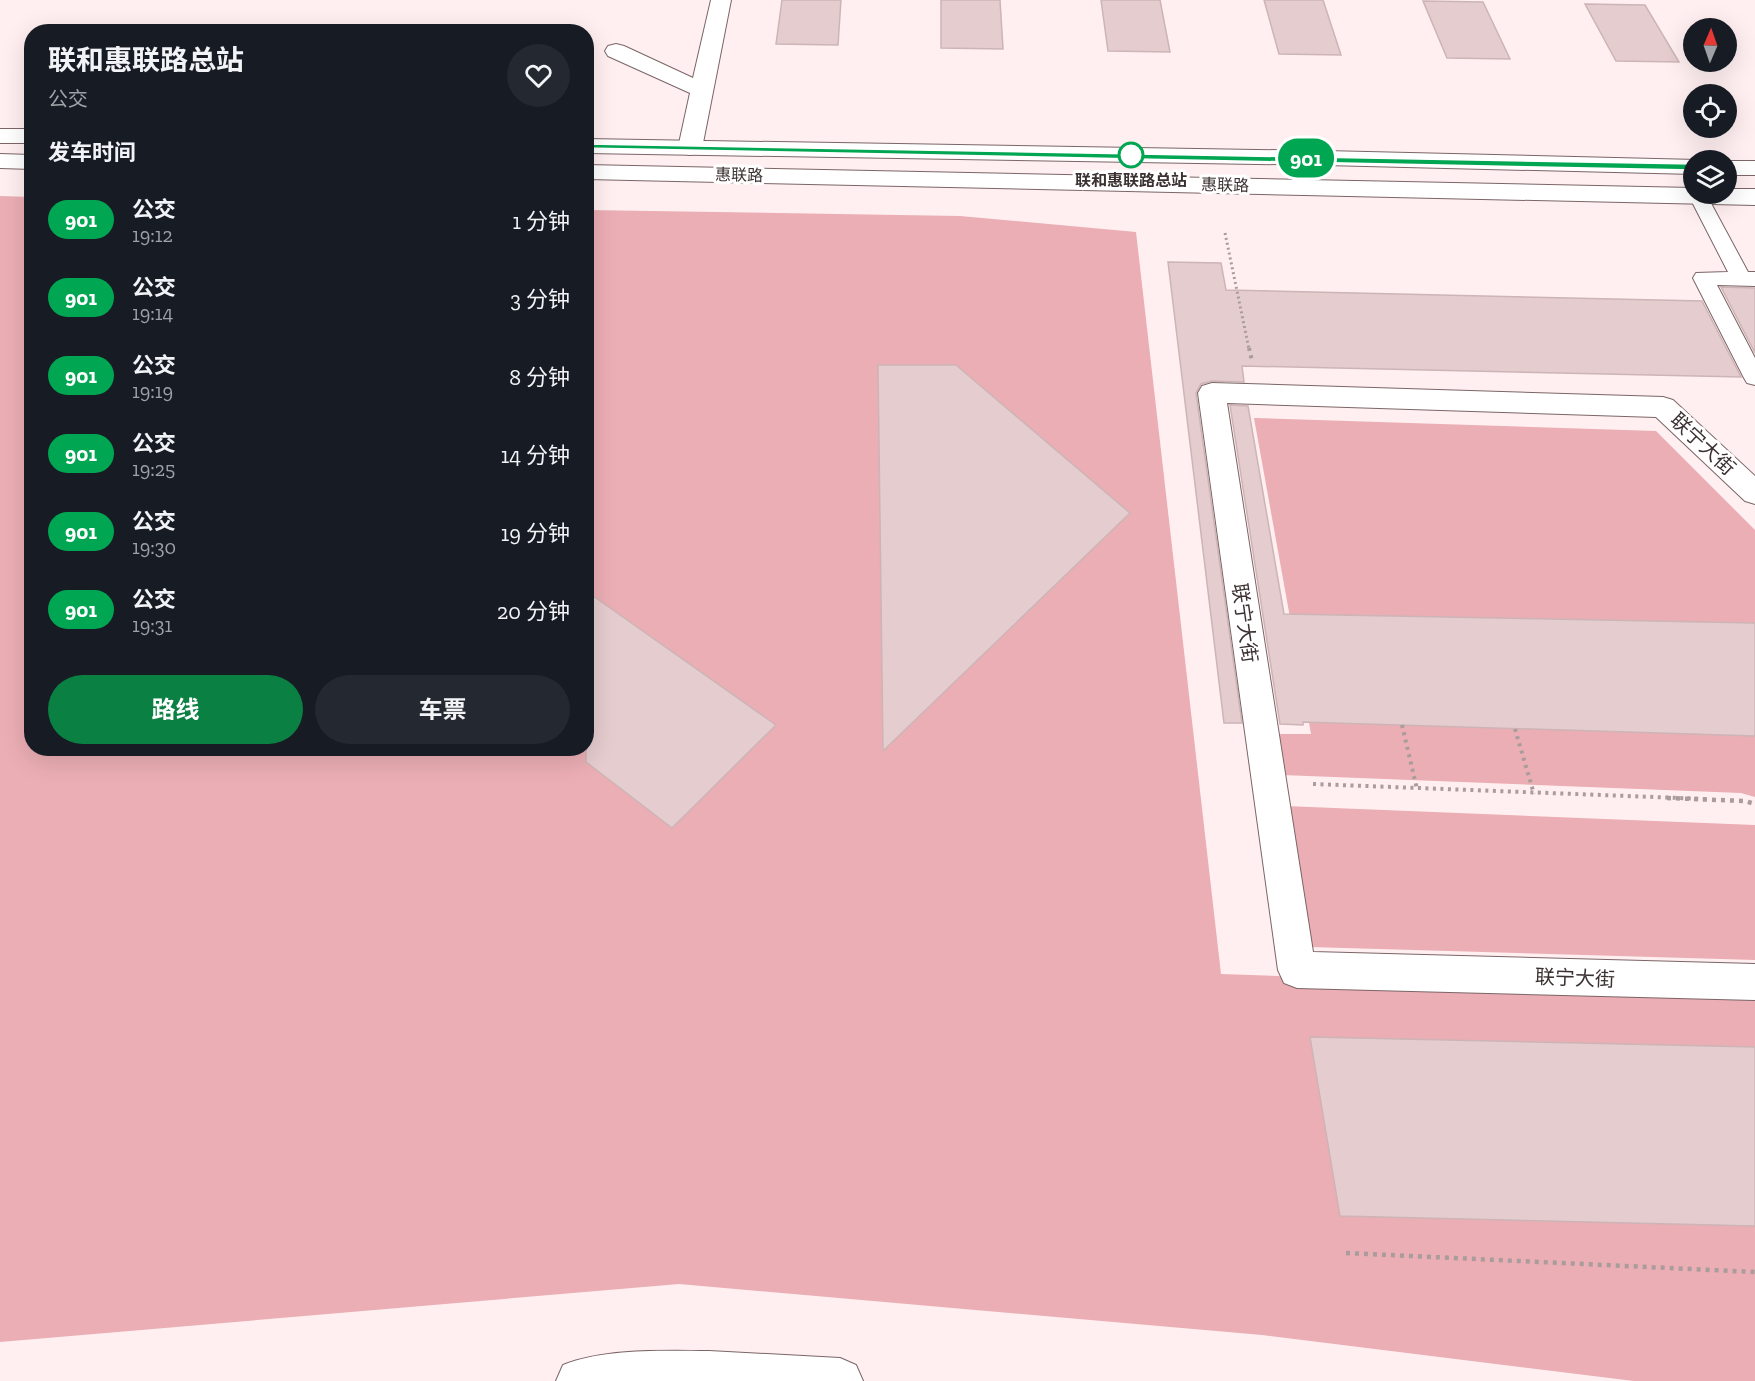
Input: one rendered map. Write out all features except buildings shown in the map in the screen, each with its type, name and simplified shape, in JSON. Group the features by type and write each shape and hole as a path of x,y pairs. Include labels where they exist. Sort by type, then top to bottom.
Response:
{"street":[{"path":"690,148 721,0"},
{"path":"616,51 701,90"},
{"name":"惠联路","path":"594,146 1683,167"},
{"path":"0,161 24,162"},
{"path":"1737,168 1755,168"},
{"name":"惠联路","path":"594,172 1683,196"},
{"name":"惠联路","path":"1737,197 1755,197"},
{"name":"联宁大街","path":"1755,493 1663,407 1212,393 1297,970 1755,982"},
{"path":"579,1381 623,1375 787,1376 840,1381"}],"lane":[{"path":"1703,204 1749,279"},
{"path":"1749,279 1703,278 1755,378"}],"path":[{"path":"1225,233 1259,394"},
{"path":"1402,725 1417,789"},
{"path":"1515,729 1534,794"},
{"path":"1269,783 1745,801 1755,804"},
{"path":"1346,1252 1755,1272"}],"shaded area":[{"path":"0,196 24,197 24,756 594,756 594,210 960,216 1136,232 1221,974 1755,993 1755,1381 1634,1381 1262,1335 679,1284 0,1342"},
{"path":"1254,418 1656,431 1755,530 1755,797 1741,793 1282,775 1276,734 1311,734"},
{"path":"1285,806 1755,825 1755,960 1310,947"}],"bus line":[{"name":"901","path":"594,146 1325,158 1683,167"}],"place":[{"name":"联和惠联路总站","path":"1131,155"}]}
